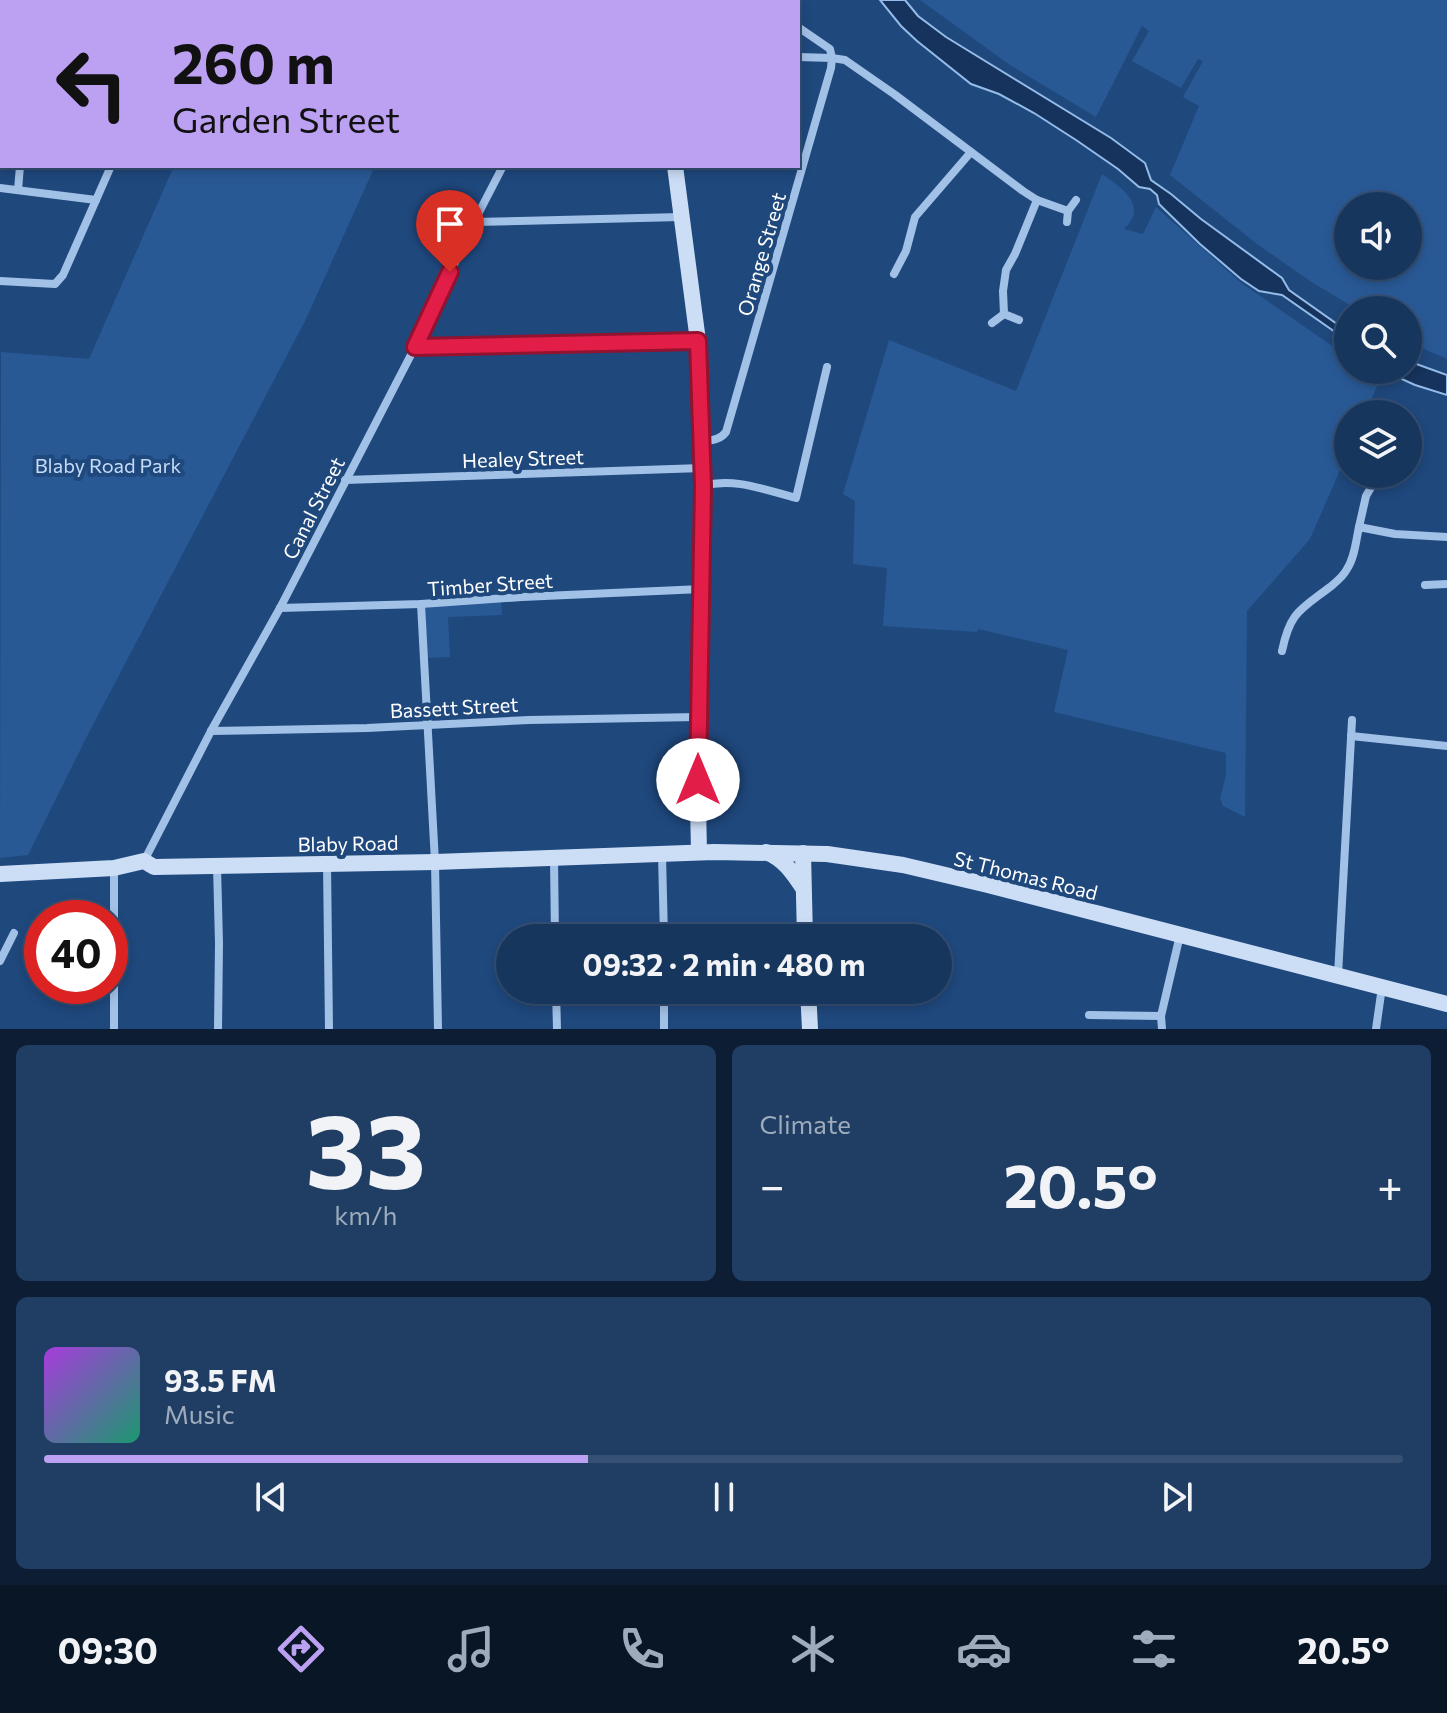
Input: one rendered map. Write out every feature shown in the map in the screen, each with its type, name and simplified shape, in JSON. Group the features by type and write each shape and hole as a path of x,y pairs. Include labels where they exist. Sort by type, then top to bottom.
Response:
{"main road":[{"path":"675,168 698,341 702,442 699,852"},
{"name":"St Thomas Road","path":"699,852 827,854 903,865 1447,1004"},
{"name":"Blaby Road","path":"0,874 114,868 144,861 154,867 217,866 699,852"},
{"path":"765,852 785,863 803,888"},
{"path":"803,853 804,924"},
{"path":"809,1004 810,1029"}],"street":[{"path":"800,28 830,49 832,58"},
{"path":"800,57 845,60 1037,200 1068,211"},
{"name":"Orange Street","path":"702,442 723,437 726,432 832,58"},
{"path":"894,274 906,251 915,217 971,152"},
{"path":"18,190 20,168"},
{"path":"0,281 55,284 63,275 110,168"},
{"name":"Canal Street","path":"144,861 415,347 502,168"},
{"path":"0,188 96,200"},
{"path":"1004,314 1006,270 1037,200"},
{"path":"1067,222 1068,211 1076,200"},
{"path":"474,222 682,217"},
{"path":"1004,314 1019,320"},
{"path":"992,323 1004,314"},
{"path":"415,347 698,341"},
{"path":"703,486 733,482 796,498 827,367"},
{"name":"Healey Street","path":"345,480 702,468"},
{"path":"1282,651 1291,620 1347,571 1371,488"},
{"path":"1359,527 1395,534 1447,537"},
{"path":"1425,585 1447,584"},
{"name":"Timber Street","path":"280,608 702,589"},
{"path":"421,604 435,862 438,1029"},
{"name":"Bassett Street","path":"211,731 698,717"},
{"path":"1338,976 1352,720"},
{"path":"1351,736 1447,746"},
{"path":"662,853 664,924"},
{"path":"554,858 555,924"},
{"path":"327,863 329,1029"},
{"path":"217,866 218,1029"},
{"path":"114,868 114,1029"},
{"path":"0,961 14,933"},
{"path":"1162,1029 1161,1016 1180,935"},
{"path":"1376,1029 1382,986"},
{"path":"556,1004 557,1029"},
{"path":"664,1004 664,1029"},
{"path":"1089,1015 1161,1016"}],"green space":[{"path":"920,0 1447,0 1447,359 1422,348 1422,296 1335,296 1257,244 1170,175 1199,106 1183,97 1203,61 1198,59 1181,88 1132,61 1149,31 1142,26 1096,117 1010,65"},
{"name":"Blaby Road Park","path":"173,168 374,168 305,321 28,855 0,858 1,352 89,359"},
{"path":"1102,174 1126,193 1133,205 1132,219 1124,229 1143,234 1156,207 1240,282 1334,347 1334,384 1378,384 1371,400 1334,400 1334,484 1310,539 1247,611 1245,817 1223,806 1220,798 1226,775 1226,753 1054,712 1068,650 978,629 977,632 883,626 887,568 853,564 855,501 843,494 889,340 1016,391"},
{"path":"501,601 502,615 448,617 450,657 427,658 425,603"}],"shaded area":[{"path":"880,0 905,0 918,16 946,37 1111,138 1145,163 1151,180 1282,278 1289,290 1334,322 1334,331 1282,295 1259,291 1241,279 1159,204 1157,195 1150,189 1139,187 1118,169 1034,113 999,94 971,84 901,26"},
{"path":"1422,366 1447,375 1447,395 1413,384 1422,384"}],"route":[{"path":"450,272 415,347 698,341 703,486 698,780"}]}
